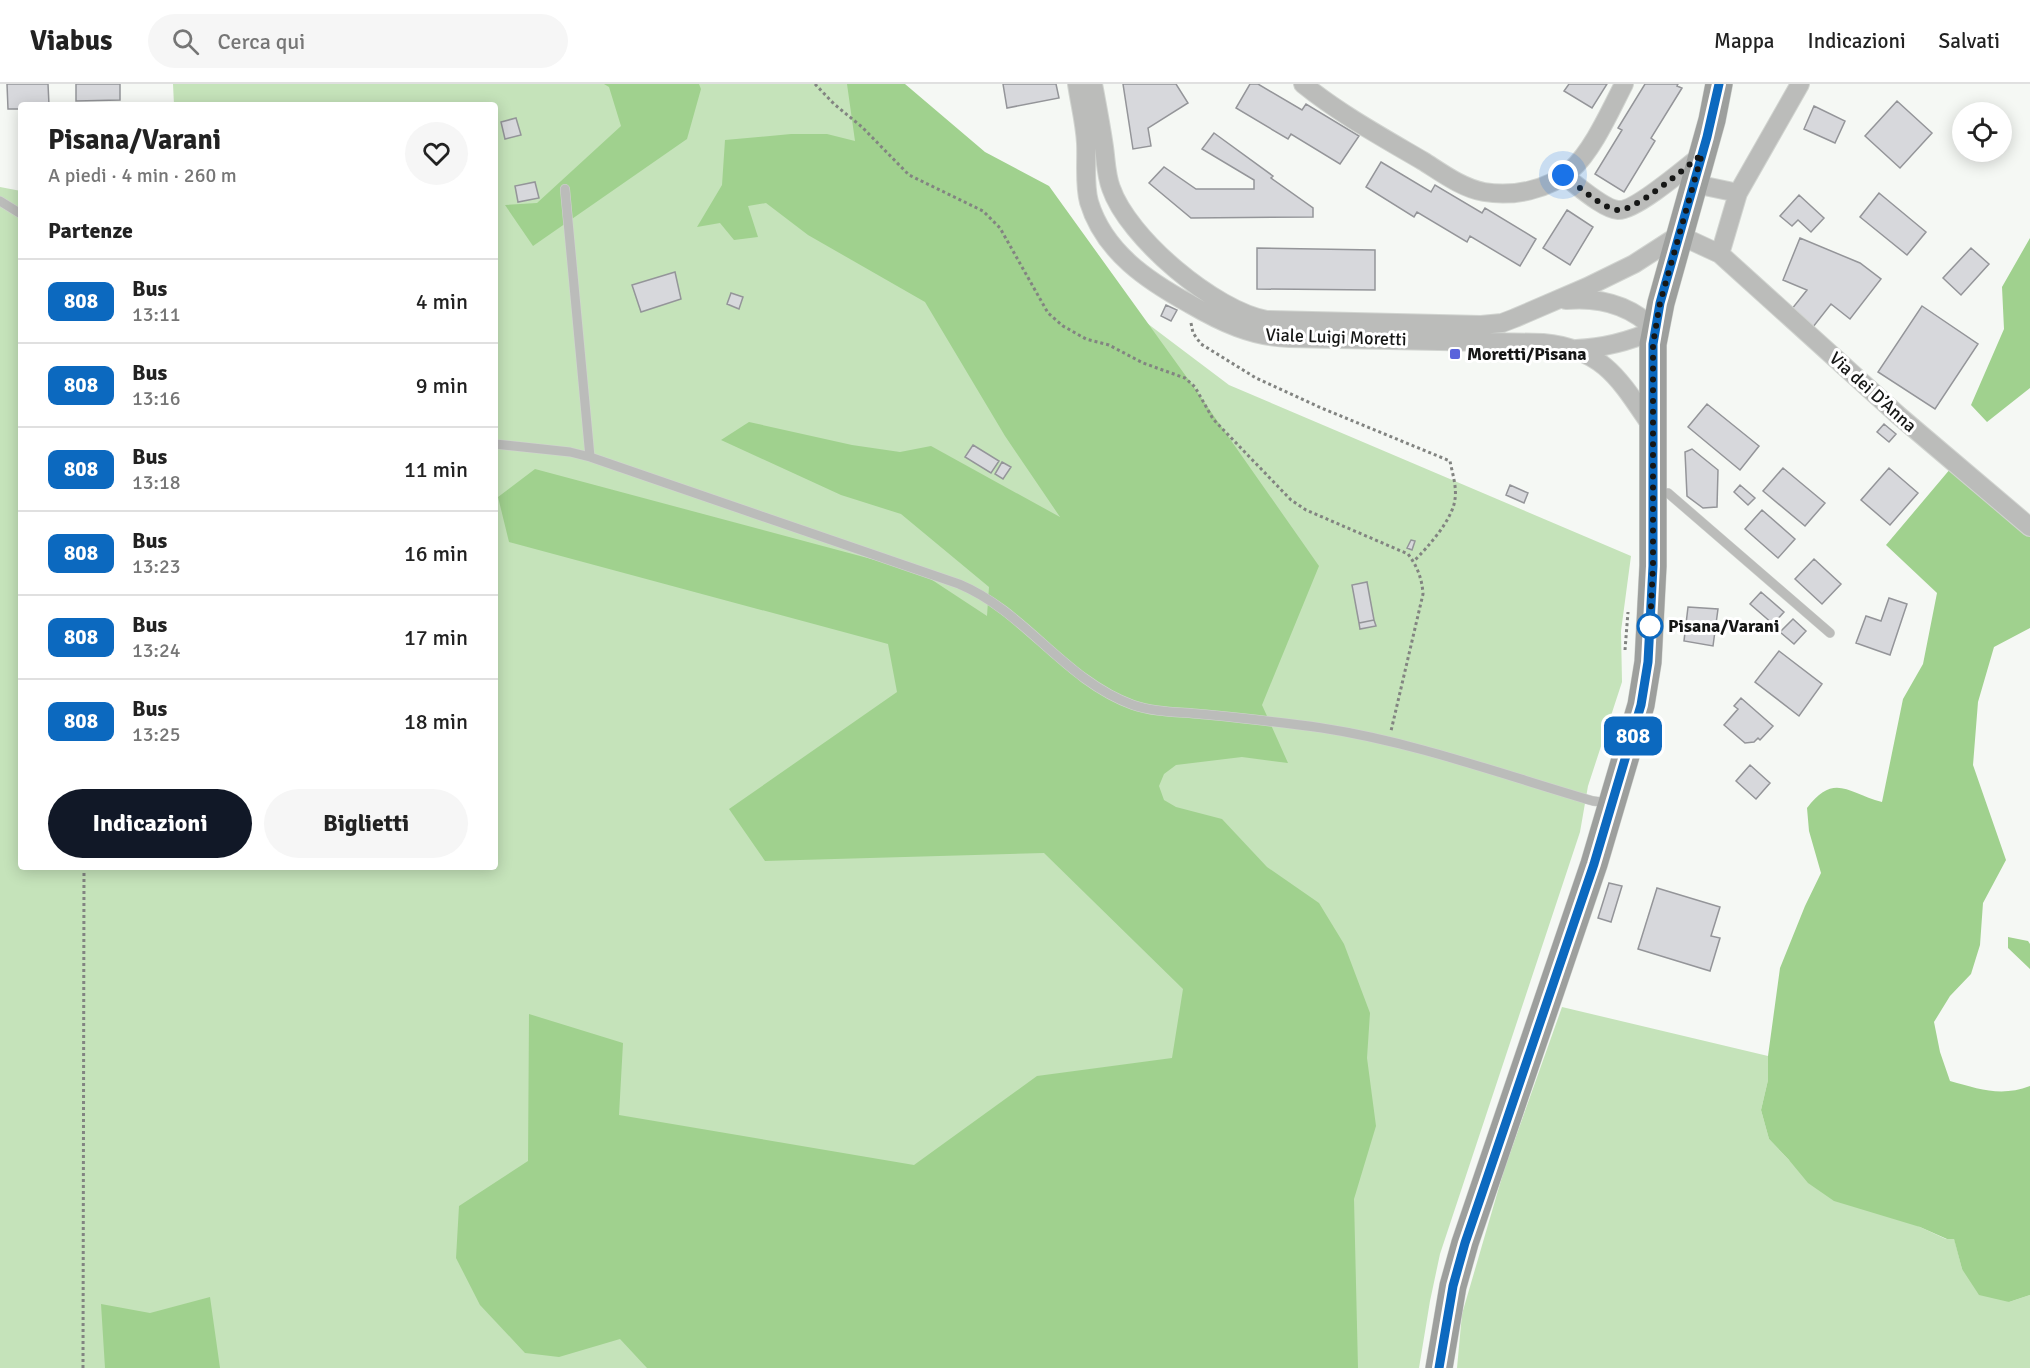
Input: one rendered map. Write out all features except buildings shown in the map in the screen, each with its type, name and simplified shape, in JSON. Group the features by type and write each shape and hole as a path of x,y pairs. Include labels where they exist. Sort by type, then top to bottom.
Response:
{"main road":[{"path":"1439,1368 1453,1286 1465,1243 1594,864 1636,725 1645,685 1651,615 1654,494 1652,375 1655,330 1719,84"}],"street":[{"name":"Viale Luigi Moretti","path":"1077,84 1084,124 1088,198 1094,214 1103,232 1126,261 1156,285 1241,330 1261,336 1543,343 1574,349 1596,359 1619,380 1653,428"},
{"name":"Viale Luigi Moretti","path":"1093,84 1107,175 1120,208 1135,230 1150,246 1190,279 1244,314 1267,320 1487,325 1515,318 1625,268 1679,235"},
{"path":"1304,84 1346,115 1470,188 1501,194 1533,189 1563,175 1575,166 1624,84"},
{"path":"1720,254 1738,193 1800,84"},
{"path":"1563,175 1611,208 1623,210 1639,202 1702,154"},
{"path":"1695,183 1738,193"},
{"path":"1088,198 1125,247 1153,272 1170,283 1190,279"},
{"name":"Via dei D’Anna","path":"1679,235 1720,254 1898,414 2030,527"},
{"name":"Viale Luigi Moretti","path":"1555,300 1593,299 1615,304 1634,312 1655,330 1609,345 1574,349"}],"lane":[{"path":"565,189 590,457"},
{"path":"0,201 18,212"},
{"path":"498,444 570,452 590,457 977,591 1004,609 1084,680 1112,697 1136,706 1322,728 1389,741 1593,801 1612,804"},
{"path":"1654,494 1668,493 1830,633"}],"path":[{"path":"814,84 862,127 909,175 983,211 1000,228 1048,313 1063,326 1086,339 1109,345 1143,363 1185,378 1196,387 1213,419 1291,500 1306,510 1408,554 1422,580 1423,594 1389,741"},
{"path":"1194,307 1191,325 1201,344 1234,366 1319,407 1450,461 1455,499 1448,518 1414,562"},
{"path":"1626,657 1625,639 1629,606"},
{"path":"83,1368 84,870"}],"green space":[{"path":"173,84 872,84 1111,296 1229,385 1631,556 1621,631 1622,682 1588,786 1580,832 1440,1254 1419,1368 0,1368 0,187 18,190 18,870 498,870 498,102 174,102"},
{"path":"604,84 699,84 701,89 687,139 533,246 505,205 537,203 621,126 609,87"},
{"path":"847,84 905,84 985,152 1049,186 1319,566 1262,705 1288,763 1242,757 1176,765 1164,774 1159,786 1164,800 1176,807 1222,819 1267,867 1319,903 1344,944 1370,1013 1367,1058 1376,1126 1354,1199 1358,1368 647,1368 620,1339 559,1357 525,1353 480,1305 456,1258 459,1206 528,1161 529,1014 623,1043 619,1115 914,1165 1037,1076 1172,1058 1183,989 1044,853 765,861 729,809 897,692 888,644 509,542 498,497 535,469 920,572 987,616 989,587 901,514 841,495 721,440 749,422 852,445 900,452 931,446 1060,517 1005,436 925,302 808,235 766,203 748,206 758,237 734,240 720,223 697,227 722,185 725,140 791,134 827,134 855,141"},
{"path":"2030,238 2030,388 1987,422 1971,405 2004,329 2002,287"},
{"path":"1951,468 2030,536 2030,628 1994,647 1978,702 1973,765 2006,860 1983,903 1980,945 1971,974 1950,996 1934,1022 1940,1052 1950,1081 1980,1089 2000,1091 2030,1086 2030,1295 2009,1302 1979,1295 1962,1269 1954,1239 1947,1239 1920,1227 1834,1201 1808,1183 1769,1139 1761,1110 1768,1080 1768,1056 1780,968 1821,873 1809,831 1807,808 1825,791 1834,788 1850,790 1882,802 1903,699 1923,664 1937,593 1886,545"},
{"path":"2008,937 2028,941 2030,969 2008,948"},
{"path":"1562,1007 1768,1056 1768,1080 1761,1110 1769,1139 1789,1160 1920,1227 1946,1239 1954,1238 1962,1269 2009,1302 2030,1295 2030,1368 1457,1368 1462,1314 1504,1170"},
{"path":"210,1297 220,1368 105,1368 101,1304 150,1313"}],"bus line":[{"name":"808","path":"1439,1368 1453,1286 1465,1243 1594,864 1631,746 1641,705 1648,662 1653,566 1653,344 1660,303 1712,120 1719,84"}],"place":[{"name":"Moretti/Pisana","path":"1455,354"},
{"name":"Pisana/Varani","path":"1650,626"}],"route":[{"path":"1563,175 1602,203 1615,210 1623,210 1632,207 1659,188 1702,154 1660,303 1653,344 1653,566 1650,626"}]}
